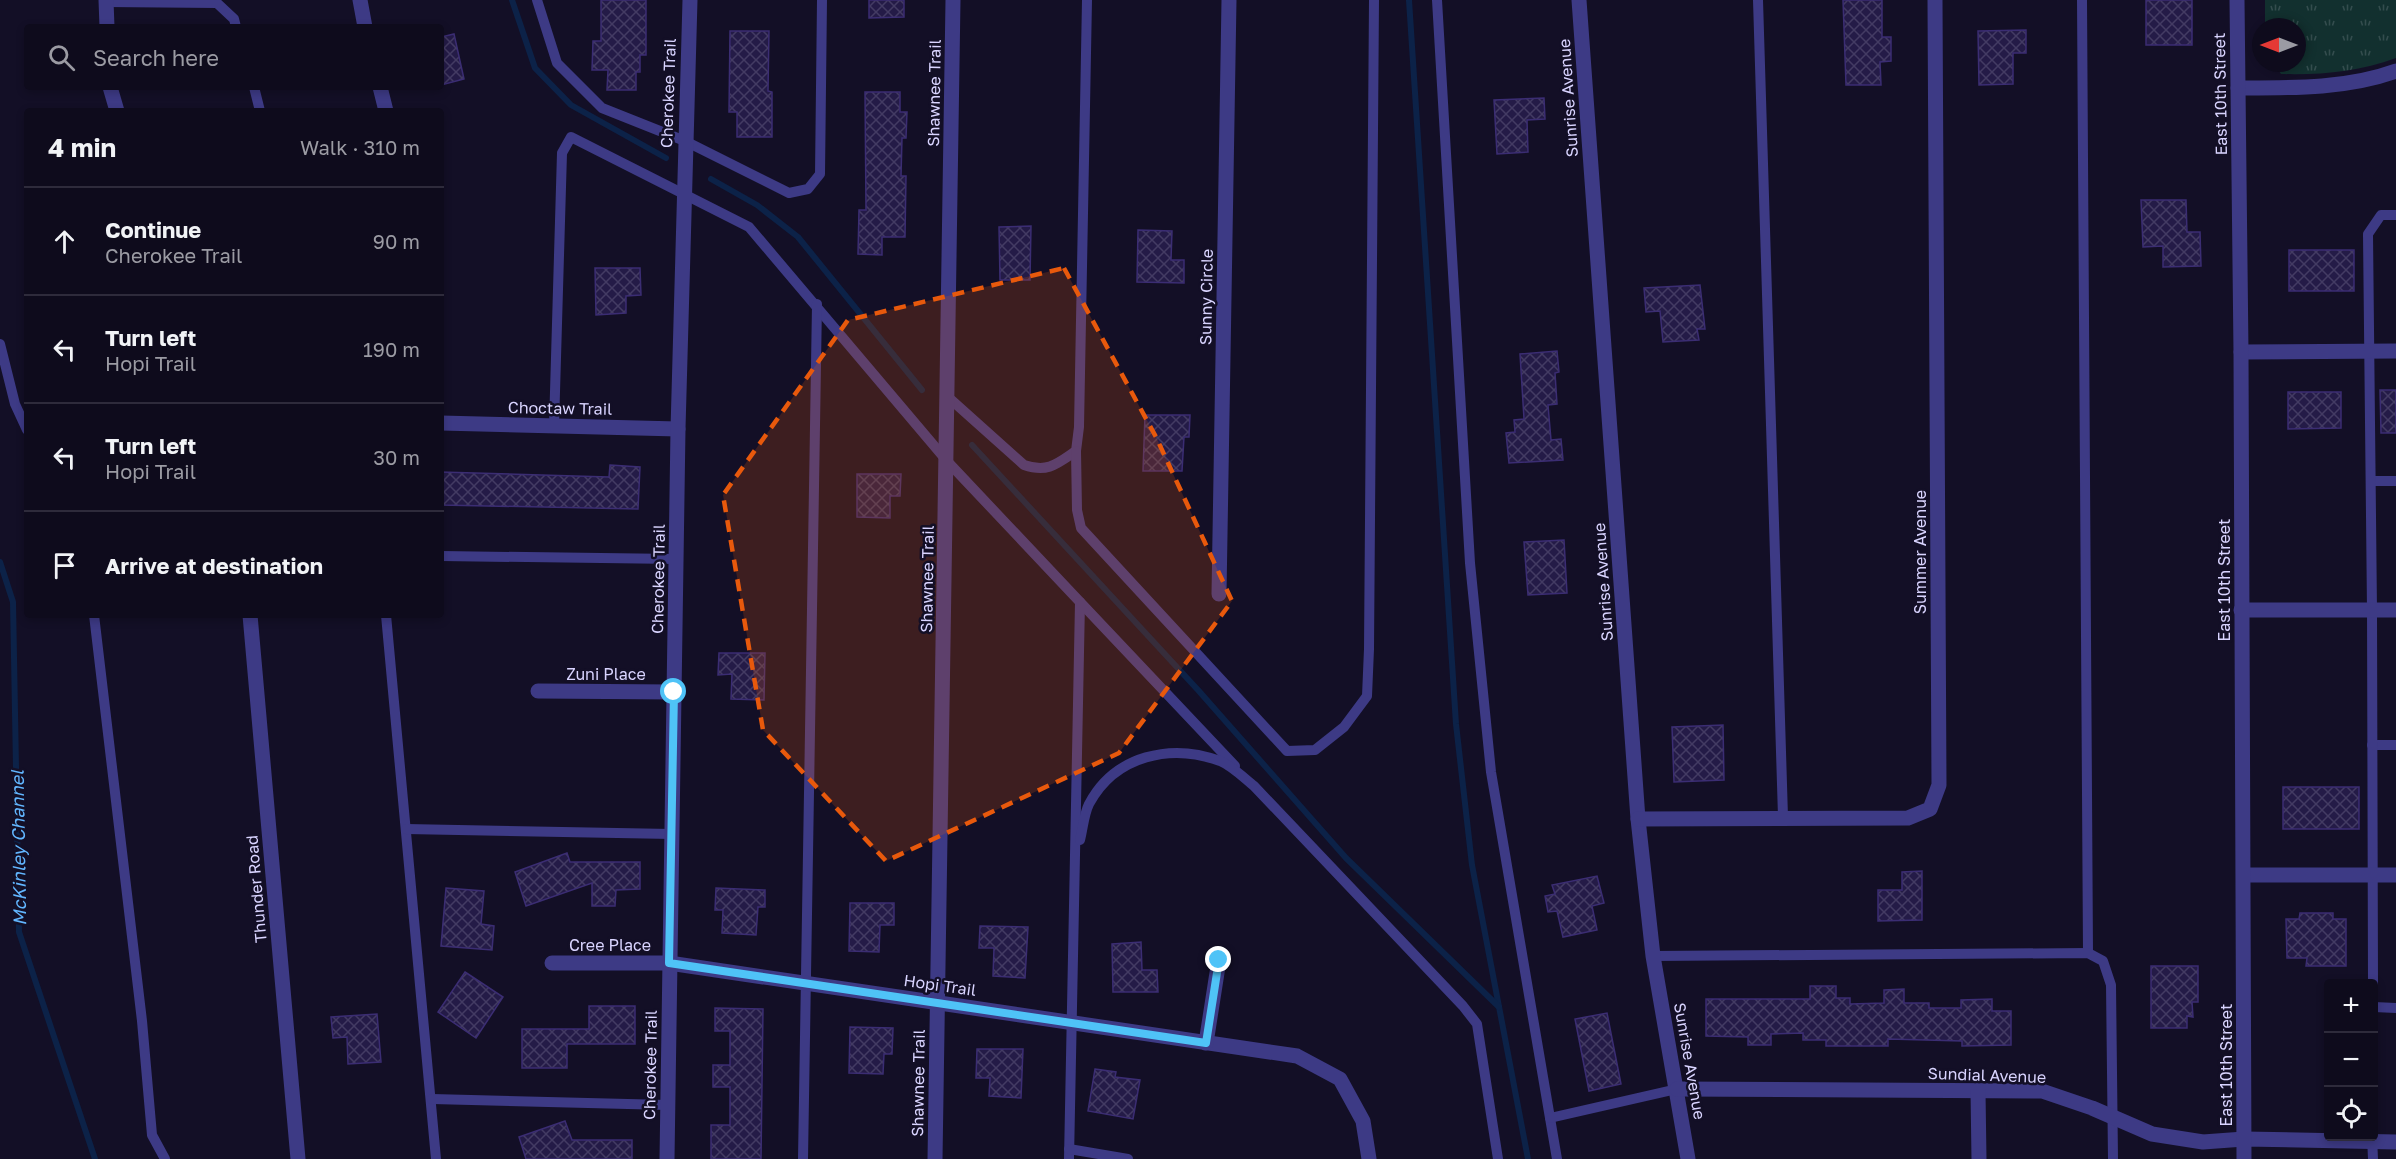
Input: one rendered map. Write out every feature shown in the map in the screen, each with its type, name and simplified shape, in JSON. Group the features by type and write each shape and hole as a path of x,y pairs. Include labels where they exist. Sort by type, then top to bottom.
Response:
{"street":[{"path":"360,0 364,24"},
{"name":"Cherokee Trail","path":"667,1159 678,429 690,0"},
{"name":"Shawnee Trail","path":"935,1159 953,0"},
{"name":"Sunny Circle","path":"1219,594 1229,0"},
{"name":"Sunrise Avenue","path":"1580,0 1638,819 1653,956 1688,1159"},
{"name":"Summer Avenue","path":"1638,819 1908,818 1930,809 1939,785 1935,0"},
{"name":"East 10th Street","path":"2237,0 2241,352 2244,1159"},
{"path":"106,1 107,24"},
{"path":"2238,88 2315,86 2377,78 2396,71"},
{"path":"111,90 116,108"},
{"path":"381,90 385,108"},
{"path":"2241,352 2396,351"},
{"name":"Choctaw Trail","path":"444,423 678,429"},
{"path":"2241,610 2396,610"},
{"name":"Thunder Road","path":"250,618 298,1159"},
{"name":"Zuni Place","path":"538,692 674,692"},
{"path":"2244,875 2396,875"},
{"path":"1206,1043 1219,960"},
{"name":"Cree Place","path":"552,963 669,963"},
{"name":"Hopi Trail","path":"669,963 1298,1056 1340,1079 1363,1121 1369,1159"},
{"name":"Sundial Avenue","path":"1677,1089 2042,1091 2152,1134 2203,1142 2324,1139"},
{"path":"1978,1090 1979,1159"},
{"name":"Sundial Avenue","path":"2378,1140 2396,1142"}],"lane":[{"path":"537,0 556,63 602,108 685,141 789,194 808,189 820,174 822,0"},
{"path":"1087,0 1079,427 1076,451 1077,510 1081,528 1287,751 1315,750 1344,727 1367,696 1374,0"},
{"path":"1437,0 1471,574 1491,772 1557,1159"},
{"path":"1758,0 1783,817"},
{"path":"2082,0 2088,953"},
{"path":"106,1 217,3 234,18 236,24"},
{"path":"255,90 259,108"},
{"path":"554,426 562,153 571,137 749,227 817,304 946,460 1463,1006 1477,1024 1498,1159"},
{"path":"2373,979 2368,234 2381,215 2396,215"},
{"path":"802,1159 817,304"},
{"path":"0,344 15,404 24,424"},
{"path":"948,397 1024,465 1040,470 1057,464 1076,451"},
{"path":"2371,481 2396,481"},
{"path":"444,556 676,559"},
{"path":"1080,602 1069,1154 1128,1159"},
{"path":"94,618 142,1021 152,1136 165,1159"},
{"path":"386,618 436,1159"},
{"path":"2372,745 2396,745"},
{"path":"1075,857 1089,804 1115,771 1144,756 1180,752 1222,762 1254,786"},
{"path":"406,829 672,834"},
{"path":"1653,956 2088,953 2103,961 2111,985 2113,1159"},
{"path":"2378,1007 2396,1008"},
{"path":"1550,1118 1677,1089"},
{"path":"432,1100 668,1105"},
{"path":"2372,1141 2373,1159"}],"highlighted area":[{"path":"1064,268 1156,437 1232,601 1119,753 886,861 763,730 723,495 848,320"}],"green space":[{"path":"2265,0 2396,0 2396,58 2368,67 2339,72 2281,74 2280,72 2306,72 2306,18 2265,18"}],"building":[{"path":"601,0 646,0 646,55 640,55 640,72 636,72 636,90 607,90 608,70 592,70 593,41 601,41"},
{"path":"869,0 904,0 904,17 869,18"},
{"path":"1843,0 1882,0 1882,37 1891,37 1891,61 1880,62 1881,85 1846,85"},
{"path":"2146,0 2192,0 2192,45 2146,45"},
{"path":"2026,30 2026,53 2013,53 2013,84 1979,85 1978,31"},
{"path":"730,31 769,31 768,91 772,92 772,137 737,137 737,112 729,112"},
{"path":"454,34 464,79 444,84 444,36"},
{"path":"865,92 900,92 900,112 907,112 906,138 902,138 901,176 906,176 905,237 882,237 882,255 858,254 859,210 866,210"},
{"path":"1544,98 1545,119 1527,120 1528,152 1497,154 1494,100"},
{"path":"2141,200 2186,200 2187,232 2200,232 2201,266 2163,267 2163,246 2143,247"},
{"path":"1031,226 1030,280 1000,280 999,227"},
{"path":"1138,230 1172,231 1171,260 1184,260 1184,283 1137,282"},
{"path":"2289,250 2354,250 2354,291 2289,291"},
{"path":"595,268 640,268 641,295 626,296 626,313 596,315"},
{"path":"1700,285 1705,329 1697,329 1699,340 1663,342 1660,311 1646,312 1644,288"},
{"path":"1557,351 1559,372 1555,373 1557,404 1548,405 1551,440 1561,439 1563,460 1509,463 1506,433 1515,432 1514,420 1524,419 1520,354"},
{"path":"2380,390 2396,390 2396,433 2381,433"},
{"path":"2288,392 2341,392 2341,428 2288,429"},
{"path":"1145,415 1190,415 1189,437 1184,437 1182,471 1143,471"},
{"path":"610,465 640,467 638,509 444,505 444,472 609,477"},
{"path":"857,474 901,474 900,496 890,496 890,518 857,517"},
{"path":"1564,540 1567,593 1528,595 1524,542"},
{"path":"719,653 765,653 764,700 731,699 732,674 718,675"},
{"path":"1723,725 1724,780 1674,782 1672,727"},
{"path":"2283,787 2359,787 2359,829 2283,829"},
{"path":"567,853 570,862 640,862 640,889 616,890 615,906 592,906 592,883 526,906 515,872"},
{"path":"1922,871 1922,920 1878,921 1878,890 1902,890 1902,872"},
{"path":"1597,876 1604,903 1592,906 1597,930 1563,937 1557,911 1548,912 1545,896 1555,894 1552,885"},
{"path":"446,888 484,891 481,924 494,926 492,950 441,946"},
{"path":"716,888 765,890 765,907 758,907 756,935 722,933 723,910 715,910"},
{"path":"850,903 894,903 894,925 880,925 879,952 849,951"},
{"path":"2300,913 2333,913 2333,919 2346,919 2346,966 2306,966 2307,958 2287,958 2286,919 2299,919"},
{"path":"980,926 1028,927 1025,978 993,976 994,948 979,948"},
{"path":"1141,942 1142,970 1157,970 1158,992 1113,992 1112,944"},
{"path":"2151,966 2198,966 2198,1002 2192,1002 2193,1017 2187,1016 2187,1028 2151,1028"},
{"path":"465,972 503,997 476,1038 438,1012"},
{"path":"1810,986 1836,986 1836,998 1850,998 1850,1004 1884,1003 1884,990 1904,989 1904,1003 1929,1003 1929,1008 1961,1008 1961,1000 1992,999 1992,1011 2011,1011 2011,1045 1962,1046 1962,1041 1888,1039 1888,1046 1826,1046 1826,1040 1803,1040 1803,1033 1771,1034 1771,1045 1748,1045 1748,1037 1706,1036 1706,999 1810,999"},
{"path":"589,1006 635,1006 635,1044 567,1044 567,1068 522,1068 522,1029 589,1029"},
{"path":"715,1008 763,1009 761,1159 711,1159 711,1125 730,1125 730,1087 713,1087 713,1065 730,1065 730,1031 715,1031"},
{"path":"1607,1013 1621,1084 1589,1091 1575,1019"},
{"path":"377,1014 381,1062 348,1064 347,1037 333,1038 331,1017"},
{"path":"850,1027 893,1028 892,1054 884,1054 883,1074 849,1073"},
{"path":"977,1049 1023,1049 1021,1098 989,1096 990,1078 976,1078"},
{"path":"1095,1069 1116,1072 1115,1077 1140,1080 1133,1119 1088,1111"},
{"path":"565,1121 572,1140 632,1140 632,1159 526,1159 519,1137"}],"waterway":[{"path":"512,0 535,68 571,105 666,158"},
{"path":"1409,0 1456,724 1472,865 1528,1159"},
{"path":"711,179 757,205 798,237 922,390"},
{"path":"972,445 1198,690 1346,858 1499,1007"},
{"name":"McKinley Channel","path":"0,562 13,602 19,932 95,1159"}],"route":[{"path":"674,692 669,963 1206,1043 1219,960"}]}
